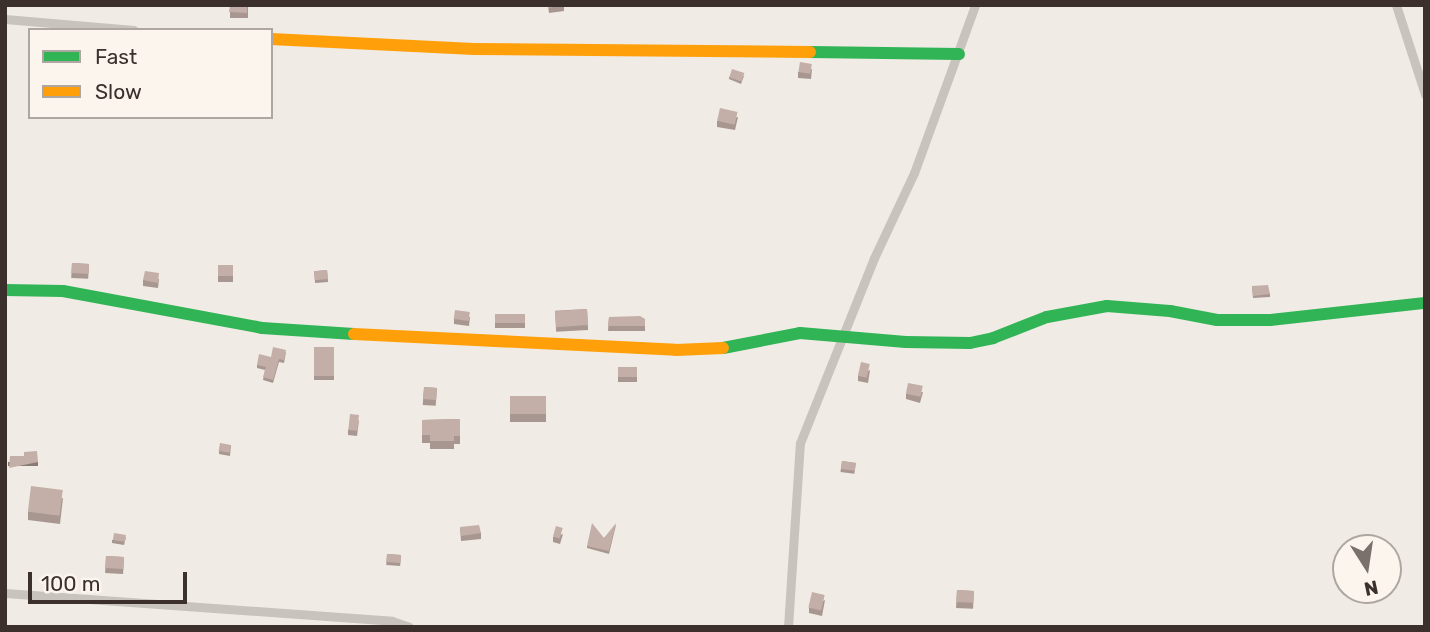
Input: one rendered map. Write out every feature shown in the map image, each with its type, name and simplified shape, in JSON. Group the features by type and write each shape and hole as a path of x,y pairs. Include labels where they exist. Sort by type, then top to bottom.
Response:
{"street":[{"path":"788,627 800,443 874,258 914,173 975,5"},
{"path":"1396,5 1425,94"},
{"path":"5,19 111,28"},
{"path":"273,39 474,49 959,54"},
{"path":"5,290 63,291 262,328 453,341 714,350 800,333 906,342 970,342 993,338 1047,317 1107,306 1217,320 1270,320 1425,303"},
{"path":"5,593 392,621 409,627"}],"building":[{"path":"230,5 247,5 247,13 229,12"},
{"path":"800,62 812,64 810,74 798,72"},
{"path":"732,69 744,73 742,82 729,78"},
{"path":"720,108 738,112 735,125 717,121"},
{"path":"72,263 89,264 88,274 71,273"},
{"path":"218,265 233,265 233,276 218,276"},
{"path":"327,270 328,279 315,280 314,271"},
{"path":"145,271 159,273 158,283 143,280"},
{"path":"1268,285 1270,294 1253,296 1252,286"},
{"path":"587,309 588,325 556,327 555,311"},
{"path":"455,310 470,312 469,321 454,319"},
{"path":"495,314 525,314 525,323 495,323"},
{"path":"640,316 645,319 645,326 608,326 609,317"},
{"path":"273,347 286,350 284,360 279,359 273,380 263,377 266,367 257,365 259,354 271,357"},
{"path":"314,347 334,347 334,376 314,376"},
{"path":"861,362 870,364 867,378 858,376"},
{"path":"618,367 637,367 637,377 618,377"},
{"path":"908,383 923,386 921,397 906,394"},
{"path":"424,387 437,388 436,400 423,399"},
{"path":"510,396 546,396 546,414 510,414"},
{"path":"350,414 359,415 357,431 348,430"},
{"path":"460,419 460,436 454,436 454,441 430,441 430,435 422,435 422,420"},
{"path":"220,443 231,445 229,453 219,451"},
{"path":"37,451 38,462 9,468 10,456 24,456 24,452"},
{"path":"842,461 856,463 855,471 841,469"},
{"path":"31,486 63,490 60,516 28,512"},
{"path":"592,523 604,538 616,523 609,551 587,546"},
{"path":"479,525 481,533 461,536 460,527"},
{"path":"556,526 563,528 560,539 553,537"},
{"path":"114,533 126,535 125,542 113,540"},
{"path":"387,554 401,555 400,563 386,562"},
{"path":"106,556 124,557 123,569 105,568"},
{"path":"957,590 974,591 973,603 956,602"},
{"path":"812,592 825,595 821,611 808,608"}],"traffic: fast":[{"path":"810,52 959,54"},
{"path":"5,290 63,291 262,328 354,334"},
{"path":"723,348 800,333 906,342 970,343 993,338 1047,317 1107,306 1170,311 1217,320 1270,320 1425,303"}],"traffic: slow":[{"path":"273,39 474,49 810,52"},
{"path":"354,334 676,350 723,348"}]}
